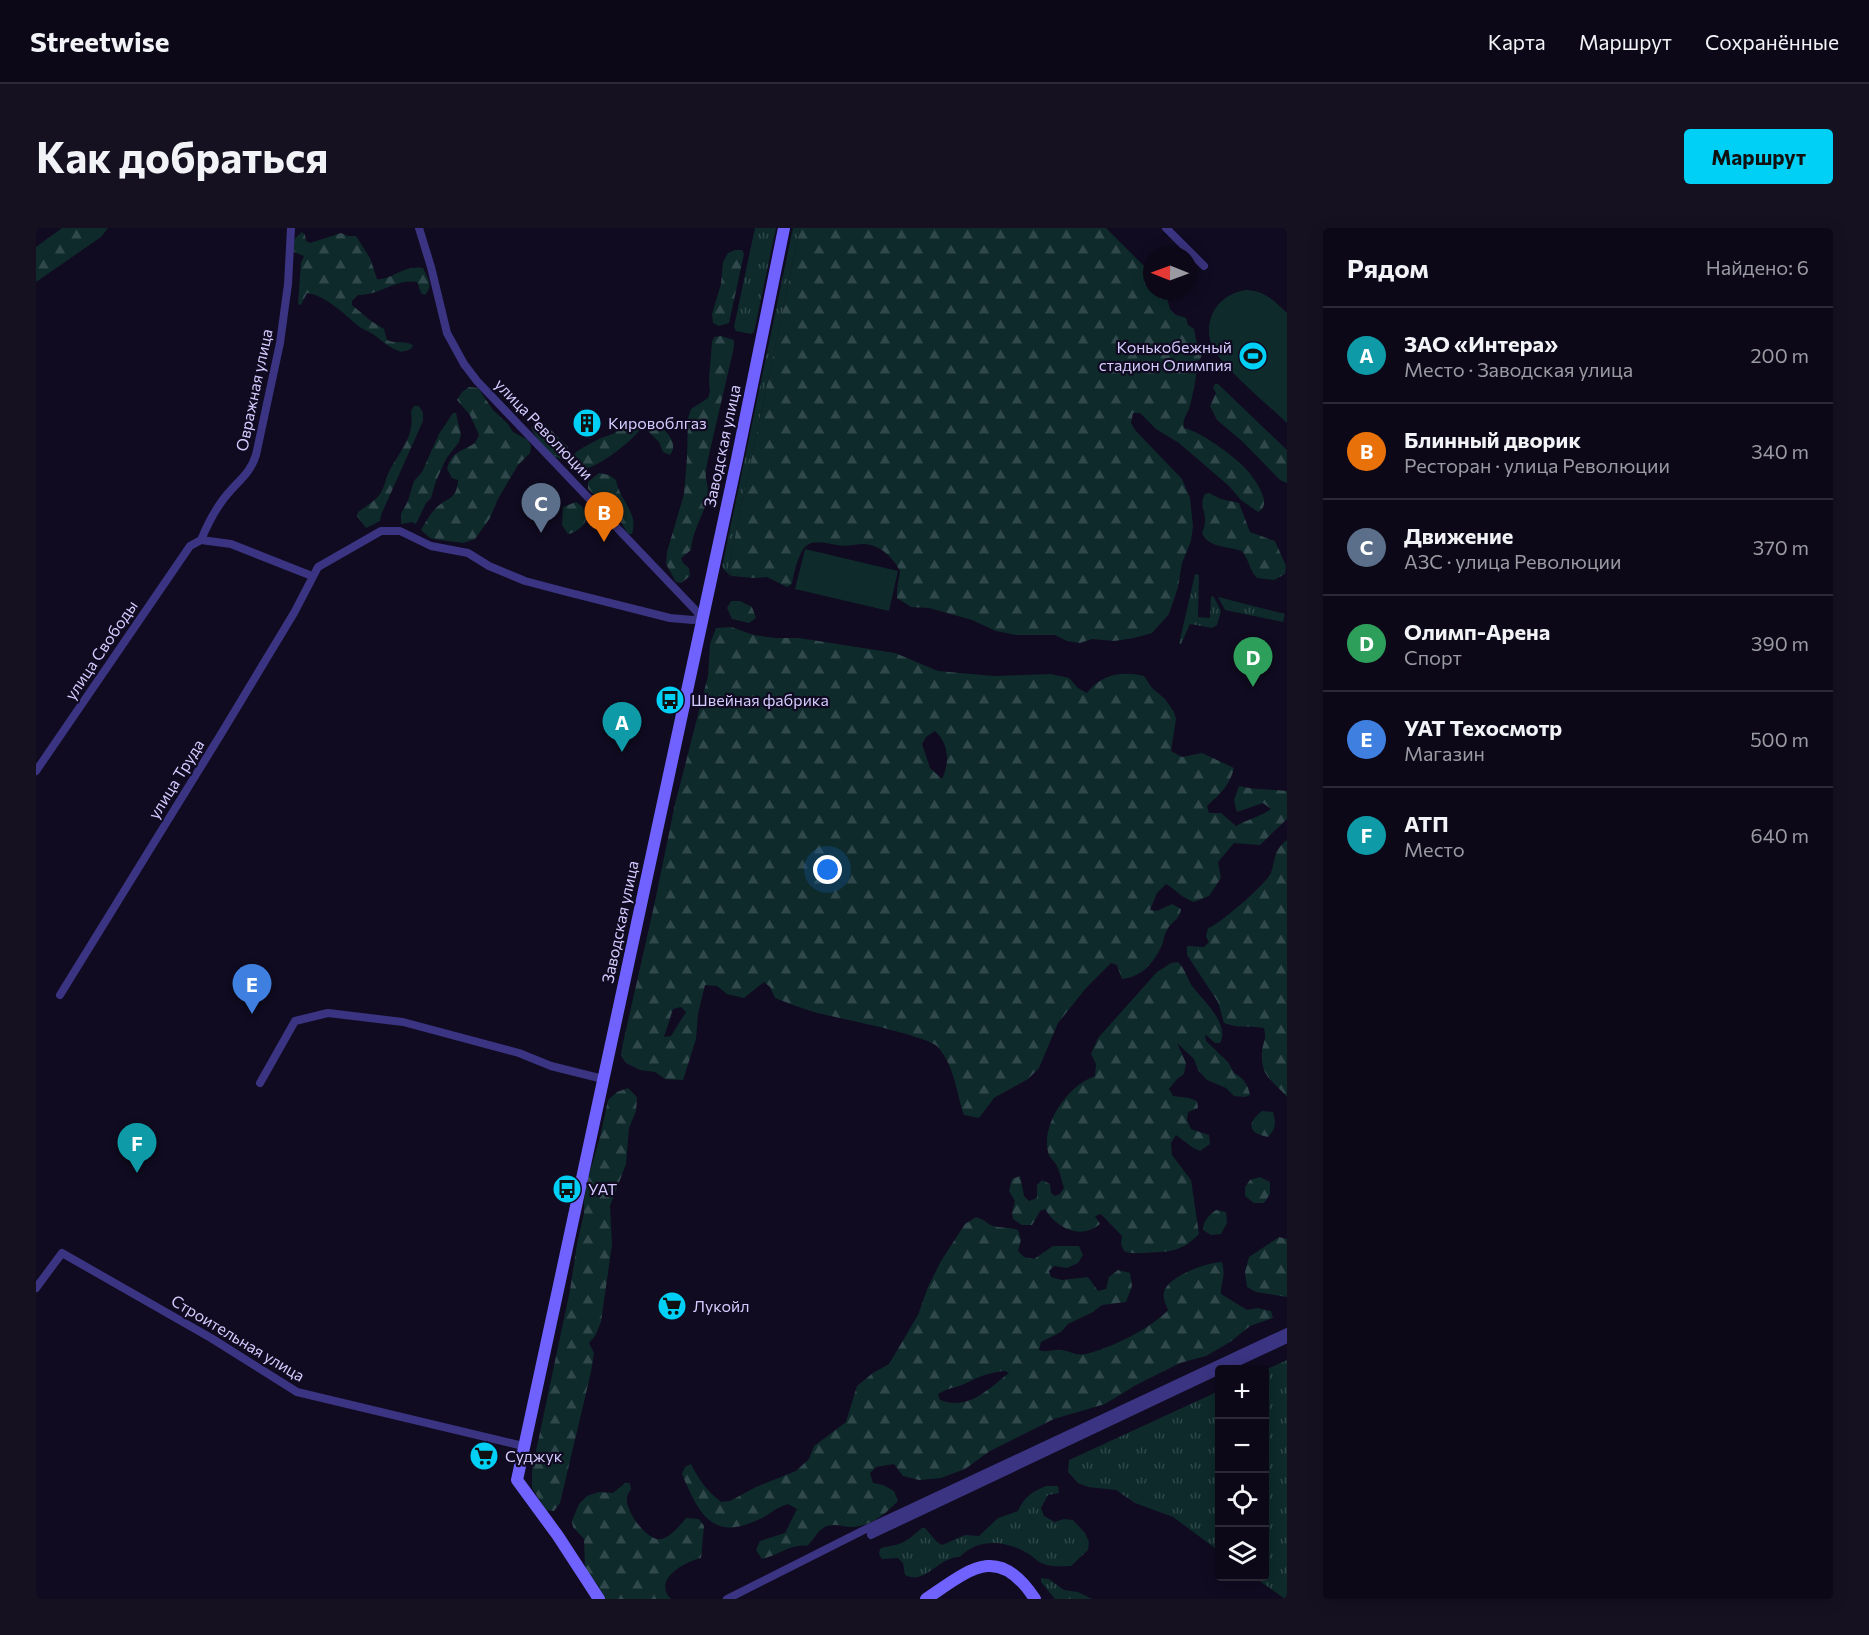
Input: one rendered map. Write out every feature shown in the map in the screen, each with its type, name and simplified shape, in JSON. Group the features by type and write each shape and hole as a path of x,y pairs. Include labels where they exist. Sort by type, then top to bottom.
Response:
{"main road":[{"name":"Заводская улица","path":"599,1599 558,1536 517,1480 784,228"},
{"path":"926,1599 975,1568 992,1566 1009,1570 1019,1578 1035,1599"}],"street":[{"name":"Овражная улица","path":"201,540 223,501 253,467 280,343 288,284 291,228"},
{"name":"улица Революции","path":"419,228 447,333 464,364 477,381 702,617"},
{"path":"1166,228 1204,266"},
{"path":"201,540 241,547 312,576 318,567 381,531 400,531 431,546 468,553 489,566 563,591 670,618 693,620 702,617"},
{"name":"улица Свободы","path":"36,771 190,546 201,540"},
{"name":"улица Труда","path":"60,995 294,613 312,576"},
{"path":"260,1083 295,1021 328,1013 422,1025 519,1053 551,1066 603,1079"},
{"name":"Строительная улица","path":"36,1288 62,1253 211,1338 297,1392 523,1446"},
{"path":"727,1599 862,1531 1287,1332"},
{"path":"1230,1365 1287,1338"},
{"path":"871,1535 1215,1372"},
{"path":"925,1503 1005,1472"}],"green space":[{"path":"62,228 108,228 101,237 36,282 36,247"},
{"path":"755,228 776,228 754,332 751,334 736,331 734,327"},
{"path":"793,228 800,228 728,570 732,578 722,567"},
{"path":"800,228 1106,228 1143,265 1143,300 1168,300 1170,309 1176,315 1186,318 1188,325 1194,329 1202,354 1200,360 1197,361 1193,392 1184,420 1184,428 1213,442 1244,467 1259,487 1264,502 1263,508 1258,512 1241,500 1229,486 1179,443 1156,429 1140,413 1133,413 1131,423 1135,430 1182,479 1190,498 1193,526 1191,541 1182,563 1178,587 1169,614 1152,633 1114,641 1092,639 1080,643 1067,641 1055,635 1016,635 996,631 972,620 929,608 911,607 897,598 900,571 886,553 871,545 844,546 821,542 809,544 801,553 792,584 787,587 767,577 732,576 728,570"},
{"path":"302,232 306,241 310,243 341,233 356,236 370,258 377,279 387,278 409,269 423,268 429,285 425,295 421,293 417,282 409,281 358,295 352,301 352,305 384,329 387,340 413,345 411,349 401,352 393,348 314,294 307,293 301,305 298,304 301,263 304,256 294,252 293,243"},
{"path":"742,250 744,254 729,323 719,326 713,323 712,314 721,284 723,262 728,253"},
{"name":"Конькобежный стадион Олимпия","path":"1246,290 1263,294 1287,313 1287,423 1224,363 1210,341 1210,322 1215,309 1228,296"},
{"path":"721,336 734,340 734,347 707,466 708,496 691,550 681,558 689,568 690,576 681,583 676,582 666,564 667,552 684,494 688,418 691,409 708,398 712,342 714,337"},
{"path":"1215,384 1218,384 1287,450 1287,483 1280,480 1243,442 1217,420 1210,406 1216,393 1213,388"},
{"path":"469,387 478,388 493,410 513,432 528,440 531,446 530,453 518,465 498,499 490,518 475,539 464,543 430,538 421,530 433,511 456,492 458,480 452,478 447,469 452,458 475,443 479,435 470,415 457,400"},
{"path":"414,406 419,406 423,413 423,421 380,521 366,528 357,516 358,512 382,491 409,436 411,411"},
{"path":"453,413 456,413 461,435 459,442 446,459 431,498 426,503 416,524 412,522 401,524 401,514 414,481 422,472 439,434"},
{"path":"642,420 661,427 670,437 673,449 670,455 663,452 659,442 647,430"},
{"path":"635,421 642,427 633,438 610,456 585,469 577,471 572,466 570,460 576,452 613,434 628,422"},
{"path":"538,422 543,422 568,447 564,459 550,453 537,438 531,428"},
{"path":"599,473 609,475 616,480 633,519 632,534 628,534 616,514 588,489 588,482"},
{"path":"1209,493 1221,499 1239,503 1250,532 1275,541 1286,566 1285,574 1274,580 1257,578 1242,551 1214,544 1205,538 1202,533 1205,521 1202,503 1205,494"},
{"path":"576,502 583,507 586,520 580,528 568,534 562,525 563,507"},
{"path":"805,549 898,571 889,611 795,589"},
{"path":"1195,574 1199,575 1198,617 1210,618 1211,596 1214,597 1221,611 1217,625 1212,628 1190,624 1179,644"},
{"path":"1218,597 1285,614 1283,622 1225,610"},
{"path":"731,601 740,601 752,607 756,618 749,623 732,619 727,608"},
{"path":"731,627 754,635 799,638 895,653 938,671 994,676 1051,674 1069,678 1078,688 1087,693 1099,682 1112,676 1128,674 1144,676 1174,712 1176,719 1171,751 1182,757 1202,753 1234,768 1227,784 1207,806 1209,813 1221,813 1236,826 1271,809 1263,803 1237,812 1234,800 1239,786 1287,791 1287,819 1260,845 1234,843 1218,862 1221,878 1209,896 1194,902 1166,884 1157,893 1150,910 1157,911 1172,904 1181,909 1178,918 1167,930 1154,959 1135,976 1122,979 1117,965 1111,963 1086,988 1058,1023 1039,1068 1028,1079 994,1098 979,1118 964,1115 952,1071 938,1047 900,1032 814,1012 790,1004 775,998 770,987 764,982 744,998 727,994 717,986 705,985 698,1014 696,1039 683,1080 665,1079 655,1072 640,1070 626,1063 621,1055 675,804 708,676 710,644 716,628","holes":["935,731 940,736 947,754 942,779 930,768 922,744 926,737","681,1007 686,1012 671,1036 664,1037 673,1009"]},
{"path":"1287,840 1287,1097 1268,1078 1263,1067 1264,1028 1224,1023 1218,1002 1187,955 1187,946 1204,947 1209,942 1206,937 1208,928 1231,912 1268,878 1277,851"},
{"path":"1178,962 1192,986 1219,1020 1222,1028 1220,1043 1215,1043 1205,1034 1206,1041 1243,1080 1250,1095 1234,1096 1226,1088 1207,1080 1198,1070 1194,1059 1177,1043 1186,1063 1184,1074 1169,1089 1173,1096 1197,1101 1198,1108 1188,1112 1187,1120 1191,1129 1209,1135 1210,1144 1200,1151 1176,1135 1171,1143 1172,1155 1191,1180 1199,1234 1185,1245 1173,1250 1133,1253 1124,1251 1121,1244 1122,1236 1101,1214 1095,1216 1100,1224 1085,1231 1077,1232 1063,1227 1045,1209 1040,1211 1032,1225 1022,1225 1013,1219 1015,1201 1009,1191 1012,1179 1020,1176 1024,1196 1029,1201 1037,1198 1037,1185 1042,1180 1050,1184 1051,1193 1055,1196 1060,1194 1064,1188 1057,1166 1049,1155 1047,1144 1048,1132 1058,1108 1075,1088 1095,1076 1096,1064 1091,1054 1098,1038 1157,972 1171,963"},
{"path":"628,1088 637,1097 636,1111 629,1128 626,1164 610,1206 612,1244 601,1322 589,1343 594,1353 591,1372 560,1503 554,1511 546,1510 532,1488 532,1470 570,1290 588,1178 608,1100 617,1092"},
{"path":"1262,1111 1273,1112 1274,1116 1274,1128 1268,1137 1256,1133 1252,1127 1252,1123"},
{"path":"1260,1177 1270,1182 1270,1194 1264,1203 1254,1203 1245,1196 1245,1187 1250,1180"},
{"path":"1216,1210 1226,1212 1227,1223 1221,1234 1211,1235 1203,1230 1203,1227 1207,1218"},
{"path":"976,1217 993,1226 1018,1230 1021,1240 1018,1251 1024,1257 1034,1259 1053,1246 1079,1246 1083,1255 1078,1263 1067,1268 1054,1266 1049,1271 1051,1277 1062,1280 1088,1277 1098,1291 1106,1289 1109,1277 1118,1270 1130,1273 1132,1286 1126,1302 1102,1305 1068,1324 1061,1332 1041,1342 1039,1350 1062,1350 1085,1354 1106,1348 1130,1337 1152,1324 1168,1310 1164,1301 1164,1292 1167,1286 1180,1275 1199,1267 1222,1262 1221,1294 1247,1310 1257,1308 1271,1311 1273,1318 1250,1326 1230,1342 1206,1356 1180,1363 1136,1385 1105,1404 1054,1419 990,1451 965,1469 941,1478 919,1480 903,1476 894,1464 876,1467 870,1473 873,1483 894,1491 898,1501 883,1515 861,1526 826,1527 807,1546 796,1546 762,1559 756,1550 760,1541 785,1533 797,1509 788,1504 747,1524 733,1527 721,1526 711,1521 695,1503 682,1474 685,1467 691,1464 704,1485 721,1502 730,1501 756,1487 796,1471 809,1459 814,1446 846,1422 857,1386 889,1364 918,1315 941,1261 965,1224","holes":["1005,1371 1009,1373 978,1397 969,1401 950,1403 940,1400 938,1394 947,1390 988,1374"]},
{"path":"1279,1237 1287,1239 1287,1297 1256,1292 1247,1287 1245,1272 1249,1257"},
{"path":"1287,1360 1287,1599 1260,1581 1269,1581 1269,1368"},
{"path":"1215,1393 1215,1548 1173,1517 1135,1503 1116,1490 1088,1487 1078,1483 1068,1472 1069,1460"},
{"path":"625,1483 630,1483 631,1489 627,1503 633,1517 644,1531 655,1539 668,1536 686,1518 699,1519 704,1526 701,1558 686,1563 672,1573 665,1585 666,1592 671,1599 605,1599 598,1585 585,1570 584,1539 573,1527 572,1521 579,1504 587,1496 599,1492 613,1493"},
{"path":"1046,1486 1058,1486 1059,1493 1048,1495 1041,1508 1044,1516 1055,1522 1064,1519 1073,1520 1085,1533 1089,1542 1088,1550 1071,1566 1047,1565 1010,1545 992,1543 975,1547 960,1557 945,1561 926,1574 912,1577 905,1575 903,1563 898,1558 882,1559 879,1554 880,1549 903,1542 922,1528 925,1528 942,1545 965,1535 979,1536 998,1518 1018,1511 1029,1495"},
{"path":"1041,1578 1049,1579 1064,1590 1078,1592 1092,1599 1055,1599 1041,1582"}],"place":[{"name":"Конькобежный стадион Олимпия","path":"1253,356"},
{"name":"Кировоблгаз","path":"587,423"},
{"name":"Движение","path":"541,533"},
{"name":"Блинный дворик","path":"604,542"},
{"name":"Олимп-Арена","path":"1253,687"},
{"name":"Швейная фабрика","path":"670,700"},
{"name":"ЗАО «Интера»","path":"622,752"},
{"name":"УАТ Техосмотр","path":"252,1014"},
{"name":"АТП","path":"137,1173"},
{"name":"УАТ","path":"567,1189"},
{"name":"Лукойл","path":"672,1306"},
{"name":"Суджук","path":"484,1456"}]}
